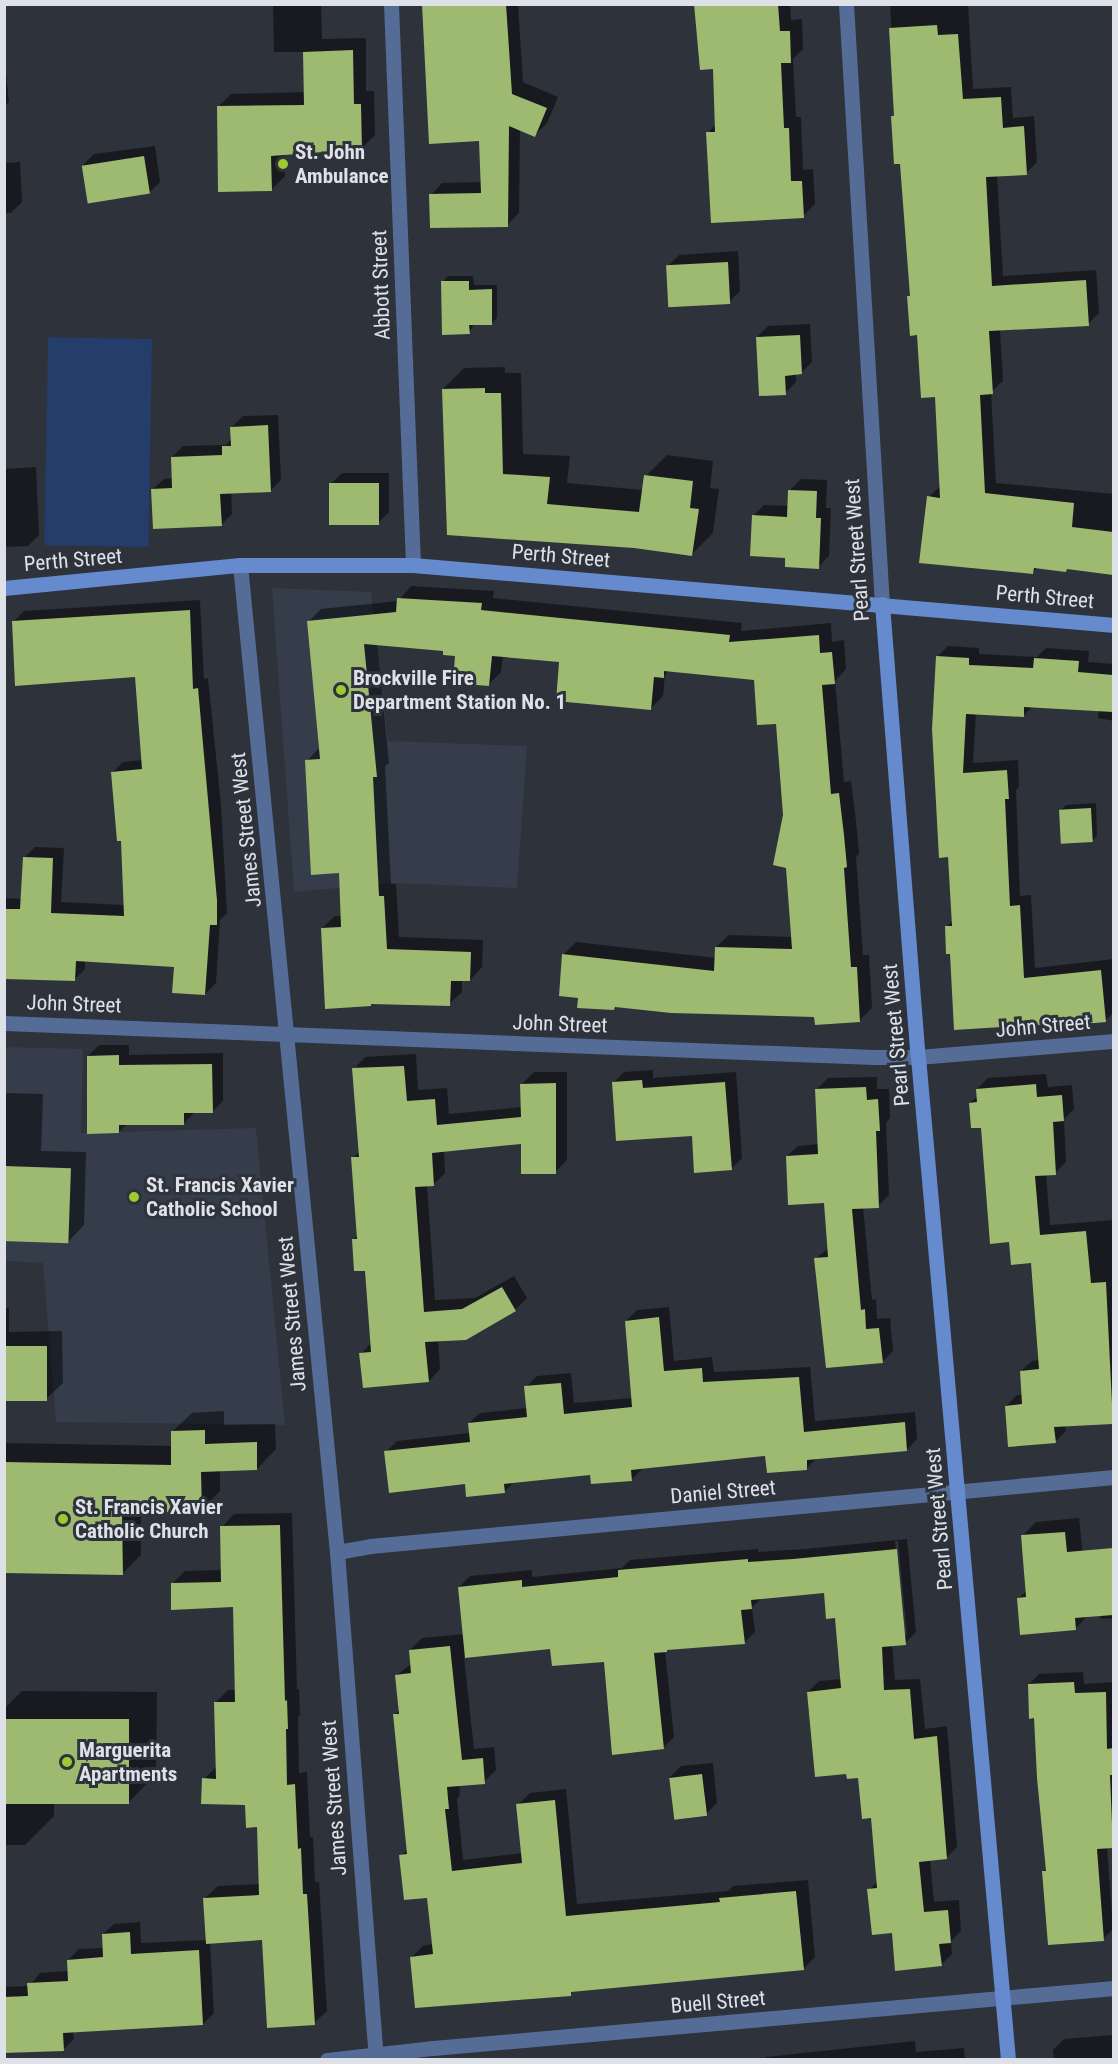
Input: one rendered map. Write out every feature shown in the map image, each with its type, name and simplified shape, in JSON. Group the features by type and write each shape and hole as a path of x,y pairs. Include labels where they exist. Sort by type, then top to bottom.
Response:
{"street":[{"name":"Abbott Street","path":"391,4 413,565"},
{"name":"Pearl Street West","path":"846,4 882,604 918,1057 1008,2060"},
{"name":"Perth Street","path":"4,588 240,565 413,565 1113,625"},
{"name":"James Street West","path":"240,565 337,1552 376,2057"},
{"name":"John Street","path":"4,1023 918,1057 1113,1041"},
{"name":"Daniel Street","path":"337,1552 370,1546 1113,1477"},
{"name":"Buell Street","path":"327,2060 376,2057 469,2044 1002,2000 1113,1988"}],"shaded area":[{"path":"48,337 152,339 148,547 44,545"},
{"path":"272,588 371,592 388,741 527,746 517,888 392,883 294,892"},
{"name":"St. Francis Xavier Catholic School","path":"5,1047 83,1049 81,1133 256,1128 285,1425 56,1422 43,1263 5,1261"}],"building":[{"path":"422,4 506,4 512,94 547,108 535,137 509,126 508,227 430,228 429,194 481,193 479,141 429,144"},
{"path":"694,4 778,4 780,31 790,31 791,63 781,63 784,128 789,128 791,181 802,181 804,218 711,223 706,132 715,132 713,69 700,70"},
{"path":"937,25 938,35 958,34 963,99 1001,97 1003,128 1024,126 1027,175 986,177 992,286 1086,280 1089,326 989,331 993,394 980,395 985,493 1074,503 1072,527 1113,532 1113,575 1067,569 1066,572 1034,568 1033,574 919,563 927,496 940,498 935,397 921,398 917,335 910,336 907,296 910,296 900,164 894,164 889,28"},
{"path":"353,50 354,104 361,104 362,149 271,156 272,191 218,192 217,106 304,105 303,52"},
{"path":"144,156 150,194 88,203 82,166"},
{"path":"728,262 730,304 668,307 666,265"},
{"path":"441,281 469,281 469,290 492,289 492,325 469,325 470,334 442,335"},
{"path":"800,335 802,374 785,376 786,395 759,396 756,337"},
{"path":"485,388 485,393 501,393 503,474 550,477 547,504 639,512 644,475 693,481 690,508 699,509 692,556 634,548 447,535 442,389"},
{"path":"268,425 271,492 220,494 222,526 153,529 151,489 172,488 171,457 222,455 222,446 231,446 230,427"},
{"path":"329,483 379,483 379,525 329,525"},
{"path":"788,490 817,491 816,518 821,518 819,569 785,567 785,558 750,556 752,515 787,517"},
{"path":"397,598 482,603 481,610 730,635 729,642 819,635 820,653 832,652 835,684 822,685 831,794 839,793 844,835 851,967 857,967 860,1022 815,1025 814,1017 671,1013 615,1007 614,1010 577,1008 578,998 559,996 562,954 714,971 715,947 792,949 786,868 773,865 783,815 776,724 757,725 754,680 664,671 664,678 654,677 651,710 556,701 559,662 492,656 489,686 453,683 455,656 443,655 443,651 364,644 377,777 373,777 379,896 384,896 387,949 471,952 470,981 451,981 450,1006 371,1004 371,1006 325,1009 321,928 341,927 339,873 311,875 305,760 320,759 307,621 396,612"},
{"path":"190,610 193,689 198,688 217,900 217,925 210,925 205,995 172,993 174,967 76,961 75,981 4,979 4,909 20,909 23,857 53,858 51,913 124,916 121,841 117,841 111,772 142,769 135,677 15,686 12,621"},
{"path":"936,656 969,658 969,665 1033,668 1034,658 1079,661 1078,672 1113,675 1113,712 1024,707 1024,717 966,714 963,773 1007,770 1009,799 1005,799 1010,906 1020,905 1024,978 1101,970 1106,1022 1051,1027 1051,1024 954,1030 950,954 946,954 945,926 952,926 948,857 939,858 932,729"},
{"path":"1091,808 1093,842 1061,844 1059,810"},
{"path":"119,1055 119,1065 212,1064 213,1113 184,1113 184,1125 119,1125 119,1133 87,1134 87,1056"},
{"path":"404,1066 407,1101 435,1099 437,1125 521,1117 520,1084 556,1083 556,1174 521,1174 521,1144 432,1153 434,1186 415,1187 424,1312 462,1309 502,1287 516,1311 466,1340 425,1342 429,1382 363,1388 359,1353 371,1352 365,1271 354,1271 352,1239 357,1239 351,1157 359,1157 352,1068"},
{"path":"642,1080 643,1088 725,1082 732,1170 694,1173 692,1136 616,1141 612,1082"},
{"path":"1036,1084 1037,1097 1062,1095 1064,1121 1053,1122 1056,1175 1035,1176 1040,1235 1086,1231 1091,1283 1106,1282 1113,1424 1054,1427 1056,1443 1008,1447 1005,1406 1022,1404 1020,1371 1039,1369 1031,1263 1011,1265 1009,1242 990,1244 981,1128 971,1128 969,1103 977,1102 976,1089"},
{"path":"866,1087 867,1100 878,1099 880,1131 876,1131 879,1208 852,1209 861,1310 865,1309 866,1329 879,1328 883,1363 826,1368 814,1258 828,1257 824,1203 788,1205 786,1156 818,1154 815,1089"},
{"path":"4,1166 71,1168 68,1243 4,1241"},
{"path":"659,1317 664,1371 702,1368 703,1382 799,1377 804,1432 905,1422 907,1451 807,1460 807,1470 767,1473 765,1456 631,1470 632,1481 591,1484 590,1475 504,1484 505,1493 466,1497 465,1484 389,1493 384,1451 470,1442 468,1423 527,1417 524,1386 561,1383 564,1414 632,1407 625,1321"},
{"path":"4,1346 47,1346 47,1401 4,1401"},
{"name":"St. Francis Xavier Catholic Church","path":"205,1430 205,1444 257,1442 257,1470 201,1472 202,1511 122,1514 123,1575 4,1573 4,1462 171,1465 171,1431"},
{"path":"280,1525 285,1701 287,1700 288,1729 286,1729 287,1785 295,1784 298,1849 301,1848 303,1894 307,1894 315,2025 267,2028 262,1940 206,1944 203,1898 259,1895 257,1827 246,1828 245,1805 201,1804 202,1778 216,1779 214,1702 235,1702 233,1607 171,1610 171,1583 221,1582 220,1526"},
{"path":"1065,1532 1067,1552 1113,1548 1113,1615 1075,1618 1076,1630 1020,1635 1017,1598 1026,1597 1021,1535"},
{"path":"897,1549 906,1645 882,1647 884,1690 910,1689 914,1739 937,1736 947,1859 919,1862 924,1912 948,1910 951,1943 939,1944 942,1966 895,1971 892,1933 872,1935 867,1889 877,1888 871,1818 862,1819 858,1778 847,1779 846,1774 815,1777 807,1692 841,1688 835,1618 826,1619 824,1593 751,1600 752,1609 741,1610 745,1644 654,1653 664,1749 612,1755 604,1662 552,1666 550,1649 465,1658 458,1587 522,1580 522,1587 618,1577 618,1570 748,1559 748,1562 793,1559"},
{"path":"450,1646 462,1760 483,1758 485,1784 447,1787 449,1809 445,1809 452,1871 522,1863 516,1804 555,1800 566,1916 720,1902 719,1898 796,1891 804,1970 571,1992 571,1996 415,2008 410,1957 433,1954 427,1898 404,1900 399,1855 407,1854 393,1714 399,1714 395,1675 411,1673 409,1650"},
{"path":"1074,1682 1075,1693 1106,1692 1107,1749 1113,1748 1113,1775 1110,1775 1113,1848 1097,1849 1104,1941 1048,1945 1042,1871 1046,1871 1034,1718 1029,1719 1028,1684"},
{"name":"Marguerita Apartments","path":"4,1719 129,1719 129,1804 4,1804"},
{"path":"702,1774 707,1816 674,1820 669,1778"},
{"path":"130,1932 131,1954 199,1950 203,2025 63,2033 64,2051 4,2053 4,1997 28,1996 27,1983 68,1981 67,1960 103,1957 102,1934"}],"place":[{"name":"St. John Ambulance","path":"283,164"},
{"name":"Brockville Fire Department Station No. 1","path":"341,690"},
{"name":"St. Francis Xavier Catholic School","path":"134,1197"},
{"name":"St. Francis Xavier Catholic Church","path":"63,1519"},
{"name":"Marguerita Apartments","path":"67,1762"}]}
